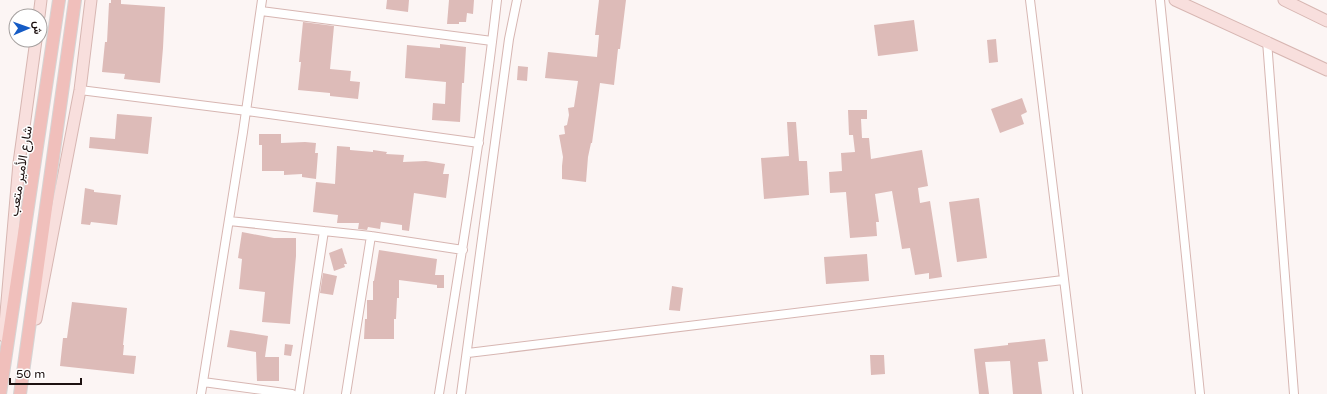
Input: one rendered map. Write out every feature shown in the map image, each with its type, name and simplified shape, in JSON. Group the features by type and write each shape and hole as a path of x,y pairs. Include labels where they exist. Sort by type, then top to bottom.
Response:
{"main road":[{"name":"شارع الأمير متعب","path":"0,394 59,0"},
{"path":"21,394 75,0"},
{"path":"21,394 80,90 91,0"},
{"path":"1175,0 1267,41 1327,70"},
{"path":"1284,0 1327,21"},
{"path":"0,376 19,163 35,48"}],"street":[{"path":"201,394 229,221 262,0"},
{"path":"439,394 479,143 497,0"},
{"path":"461,394 468,353 473,300 507,54 517,0"},
{"path":"1030,0 1078,394"},
{"path":"1160,0 1162,4 1200,394"},
{"path":"261,11 492,41"},
{"path":"1267,41 1294,394"},
{"path":"80,90 479,143"},
{"path":"229,221 370,236 463,250"},
{"path":"299,394 324,231"},
{"path":"346,394 370,236"},
{"path":"468,353 1063,280"},
{"path":"203,382 292,394"}],"building":[{"path":"111,0 121,0 121,4 165,7 160,83 124,79 125,74 102,72 105,42 107,42 109,3 111,3"},
{"path":"387,0 409,0 408,12 386,9"},
{"path":"449,0 474,0 473,14 467,13 466,22 459,22 459,24 447,24"},
{"path":"599,0 626,0 614,85 600,83 592,143 588,157 586,182 562,179 563,157 559,135 565,134 564,126 567,125 569,115 568,108 574,107 578,81 545,78 548,52 597,57 599,35 595,35"},
{"path":"914,20 918,51 878,56 874,25"},
{"path":"303,22 334,26 330,69 351,71 350,81 360,82 358,99 330,96 330,93 298,90"},
{"path":"996,39 998,62 989,63 987,40"},
{"path":"440,44 466,47 460,122 432,120 433,103 445,104 446,82 405,78 407,45 440,48"},
{"path":"518,66 528,67 527,81 517,80"},
{"path":"1022,98 1027,112 1021,115 1024,124 1000,133 991,109"},
{"path":"848,110 867,110 867,119 861,119 862,138 869,138 871,159 922,150 928,186 918,188 920,203 930,201 942,277 929,279 929,273 915,275 910,248 902,249 892,191 875,194 879,222 876,222 877,236 850,238 846,192 830,193 829,172 842,171 841,153 855,152 853,135 849,135"},
{"path":"117,114 152,117 148,154 89,148 90,137 115,139"},
{"path":"787,122 796,122 799,161 807,161 809,195 764,199 761,158 789,156"},
{"path":"259,134 281,134 281,143 316,143 315,153 318,153 316,179 302,177 302,174 284,175 284,171 262,171 262,145 259,145"},
{"path":"337,146 350,147 350,150 373,152 373,150 387,152 386,154 404,155 403,162 426,161 445,164 443,174 449,174 446,198 414,193 409,231 402,230 402,225 381,222 380,229 368,227 367,230 358,229 359,223 337,223 338,215 313,212 316,182 335,184"},
{"path":"85,188 94,190 94,192 121,195 117,225 91,222 90,225 81,224"},
{"path":"979,198 987,258 957,262 949,202"},
{"path":"242,232 274,238 296,238 296,256 290,324 262,322 265,292 239,289 242,259 238,258"},
{"path":"342,248 347,264 344,264 345,267 334,271 329,253"},
{"path":"379,250 437,259 435,275 444,275 444,288 437,288 437,285 399,280 399,298 397,298 396,319 394,319 394,339 364,339 365,319 367,319 367,300 373,300 373,281"},
{"path":"867,254 869,281 826,284 824,257"},
{"path":"323,273 337,276 333,295 320,293"},
{"path":"672,286 683,288 680,311 669,310"},
{"path":"72,302 127,308 123,355 136,356 134,374 60,366 63,338 67,338"},
{"path":"230,330 268,336 265,357 279,357 279,381 257,381 256,352 227,347"},
{"path":"1045,339 1048,361 1038,362 1042,394 1013,394 1010,361 985,362 989,394 979,394 974,349"},
{"path":"285,344 293,345 291,356 284,355"},
{"path":"870,355 884,355 885,374 871,375"}]}
